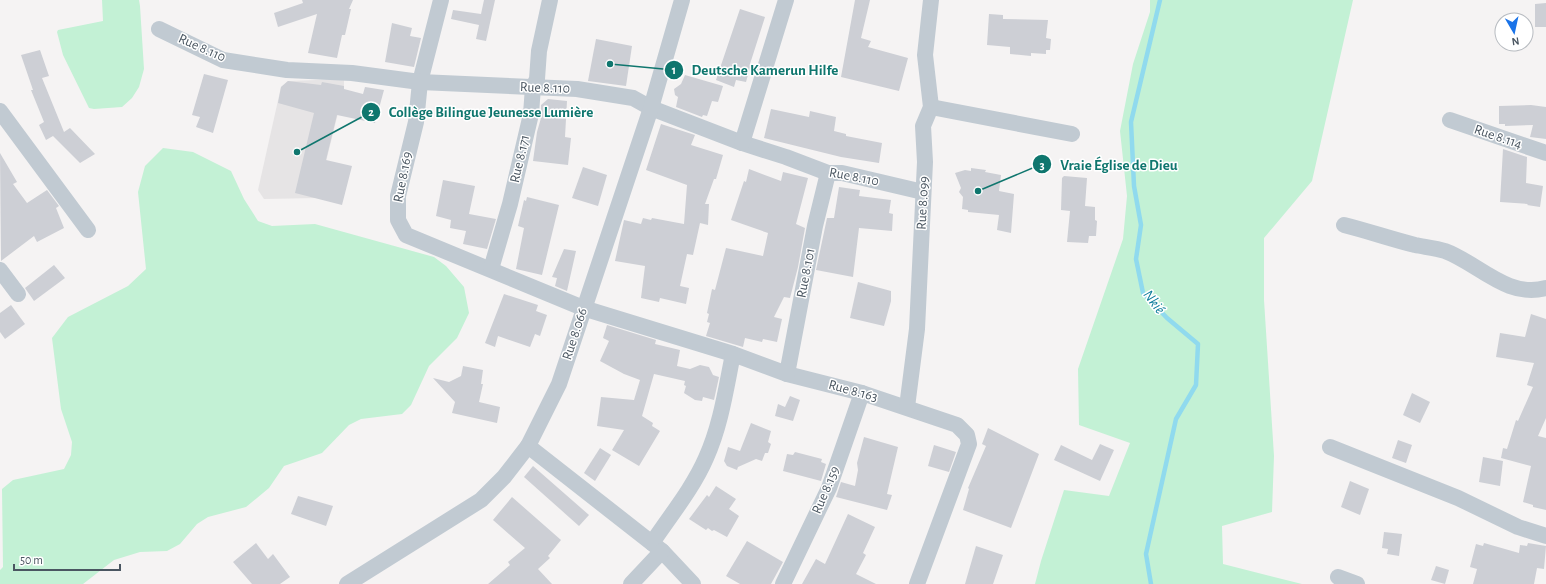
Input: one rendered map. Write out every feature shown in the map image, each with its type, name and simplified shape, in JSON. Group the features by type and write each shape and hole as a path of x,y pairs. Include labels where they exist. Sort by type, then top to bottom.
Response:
{"street":[{"name":"Rue 8.169","path":"441,0 420,82 416,122 398,196 398,220 406,235 583,308"},
{"name":"Rue 8.171","path":"491,269 510,204 530,114 534,87 537,79 539,51 550,0"},
{"name":"Rue 8.066","path":"347,584 481,500 504,477 528,446 559,384 583,308 651,108 682,0"},
{"path":"742,143 786,0"},
{"name":"Rue 8.099","path":"907,407 917,328 925,162 923,126 931,106 925,55 931,0"},
{"name":"Rue 8.110","path":"159,28 222,60 287,70 352,74 420,82 577,89 633,98 651,108 742,143 786,157 828,173 842,173 923,192"},
{"path":"931,106 1072,134"},
{"path":"0,111 88,230"},
{"name":"Rue 8.114","path":"1450,120 1546,153"},
{"name":"Rue 8.101","path":"787,374 815,226 828,173"},
{"path":"1344,225 1415,245 1445,251 1464,260 1498,281 1520,288 1538,290 1546,288"},
{"path":"0,270 18,294"},
{"name":"Rue 8.163","path":"583,308 733,354 787,374 862,393 907,407 957,425 967,435 969,444 917,584"},
{"path":"631,584 657,547 706,457 721,412 733,354"},
{"name":"Rue 8.159","path":"783,584 829,488 862,393"},
{"path":"528,446 657,547 693,584"},
{"path":"1330,447 1458,498 1518,527 1546,536"},
{"path":"1338,577 1357,584"}],"shaded area":[{"path":"344,79 344,89 317,198 264,199 258,190 281,87 288,81"}],"green space":[{"path":"102,0 139,0 144,69 139,87 132,98 122,107 94,109 89,108 63,55 57,32 58,30 103,21"},
{"path":"1150,0 1353,0 1312,181 1264,238 1264,300 1274,456 1272,512 1222,526 1223,564 1302,584 1035,584 1064,490 1109,496 1130,443 1079,425 1078,369 1123,239 1127,196 1120,131 1133,64 1150,12"},
{"path":"163,148 193,152 231,171 244,199 258,221 272,226 315,224 434,257 446,266 464,287 469,313 457,338 429,366 411,405 402,414 361,419 349,425 322,453 284,466 269,488 246,507 208,517 197,524 180,544 167,551 140,552 114,560 83,584 0,584 0,570 3,567 2,489 13,480 64,469 71,455 72,442 61,409 52,338 68,317 128,286 146,269 138,192 145,166"}],"building":[{"path":"302,0 353,0 349,9 351,9 345,35 342,35 337,58 308,53 317,14 278,27 274,13 303,3"},
{"path":"484,0 495,0 486,41 476,39 479,25 451,19 453,10 481,14"},
{"path":"855,0 870,0 861,38 871,41 868,47 908,58 899,91 841,77"},
{"path":"1546,3 1546,27 1535,27 1535,4"},
{"path":"740,9 765,17 750,64 746,82 736,80 734,87 716,80"},
{"path":"989,14 1003,15 1003,19 1048,20 1046,38 1051,39 1050,50 1046,50 1046,54 1031,53 1031,56 1010,54 1010,47 987,45"},
{"path":"392,23 412,28 410,36 421,38 414,67 385,62"},
{"path":"596,39 632,46 626,86 588,81"},
{"path":"40,50 49,76 42,78 64,132 70,128 95,154 80,163 53,136 46,140 39,125 44,122 31,90 33,90 21,55"},
{"path":"204,74 228,80 213,133 196,127 200,117 192,115"},
{"path":"685,75 723,86 718,102 712,101 707,116 703,115 702,117 676,107 678,97 675,95 674,89 681,84"},
{"path":"288,81 321,85 322,82 344,86 344,89 363,94 365,87 384,90 375,123 337,115 326,160 352,166 342,205 295,193 314,113 278,103 281,87"},
{"path":"548,99 567,101 565,137 571,138 568,165 533,161 537,132 541,118 541,105"},
{"path":"1531,105 1546,107 1546,139 1530,137 1533,125 1505,126 1505,124 1499,124 1499,106"},
{"path":"771,109 809,117 810,111 836,117 834,131 846,134 846,136 882,143 879,163 841,157 764,138"},
{"path":"661,124 695,135 691,145 723,155 716,179 714,179 705,204 709,204 708,225 700,223 693,255 687,254 680,286 689,288 686,304 660,298 659,302 641,298 645,266 615,261 624,220 641,224 643,218 651,220 652,218 684,224 687,185 646,170"},
{"path":"1503,149 1527,157 1526,183 1543,186 1540,207 1527,205 1528,204 1500,202"},
{"path":"0,153 17,182 13,184 27,203 47,190 59,206 56,208 64,228 37,242 34,236 1,261"},
{"path":"583,167 607,175 598,206 572,198"},
{"path":"971,168 986,170 985,172 1001,175 999,191 1014,194 1011,233 997,230 999,215 968,212 968,210 962,209 963,197 959,192 961,188 955,173 965,170 971,171"},
{"path":"749,169 781,181 783,172 808,178 796,224 805,228 798,267 790,298 784,297 774,317 782,319 777,342 763,339 762,342 745,338 743,347 706,336 710,323 707,322 709,314 707,313 712,289 715,290 726,248 763,256 768,233 731,220 744,181 746,182"},
{"path":"1064,176 1087,178 1085,206 1095,207 1095,220 1097,221 1096,236 1089,236 1088,243 1067,242 1070,211 1061,210 1062,178"},
{"path":"443,180 475,186 469,214 496,219 487,249 463,244 466,231 450,228 451,220 436,216"},
{"path":"839,187 860,190 859,196 891,200 889,213 893,214 892,231 859,228 853,277 816,270 827,218 834,218"},
{"path":"527,197 559,205 542,275 516,269 524,228 518,226 524,200 526,201"},
{"path":"564,249 576,251 567,291 555,286 557,278 552,277"},
{"path":"54,265 65,278 34,301 25,288"},
{"path":"858,282 891,291 891,301 884,326 850,318"},
{"path":"504,294 538,305 536,311 547,315 540,336 535,334 530,347 498,336 495,347 485,343"},
{"path":"11,305 25,324 5,339 0,332 0,313"},
{"path":"1531,314 1546,319 1546,418 1538,436 1546,438 1546,510 1533,507 1533,505 1523,502 1531,466 1501,458 1503,448 1507,449 1516,420 1518,421 1533,387 1527,385 1534,363 1496,357 1500,333 1525,337"},
{"path":"607,325 656,340 655,344 680,350 677,366 690,369 700,365 709,367 713,375 719,377 714,400 703,397 702,401 695,400 684,393 686,386 684,385 685,381 654,374 642,416 653,423 652,426 660,431 639,466 612,450 624,430 597,426 601,397 634,400 640,380 624,374 600,361 609,341 603,338"},
{"path":"463,366 483,370 481,384 483,384 479,402 500,407 497,423 452,413 455,402 433,378 449,382 461,376"},
{"path":"1412,393 1430,402 1420,423 1403,415"},
{"path":"790,396 800,400 793,421 775,416 778,404 785,407"},
{"path":"751,423 771,431 768,442 771,444 768,453 765,453 762,461 756,459 738,467 737,470 727,466 724,461 728,447 740,451"},
{"path":"988,428 1039,454 1011,528 963,510 968,488 986,446 982,444"},
{"path":"864,437 898,447 887,494 892,495 887,510 836,497 841,482 855,486 858,470 857,463"},
{"path":"1398,440 1412,445 1406,463 1392,458"},
{"path":"1100,444 1114,450 1100,481 1054,460 1061,445 1092,460"},
{"path":"934,445 956,452 949,472 928,466"},
{"path":"600,448 611,455 595,481 584,473"},
{"path":"795,452 822,459 821,462 826,464 821,481 783,471 787,454 793,455"},
{"path":"1483,457 1503,461 1500,486 1479,482"},
{"path":"533,466 589,515 579,526 524,477"},
{"path":"1350,481 1369,489 1360,515 1341,507"},
{"path":"716,486 736,499 729,509 739,516 727,537 708,528 706,530 689,519 707,495 709,497"},
{"path":"298,496 333,506 326,526 291,514"},
{"path":"512,497 561,540 548,556 550,558 538,569 552,584 488,584 510,565 508,562 525,548 493,520"},
{"path":"848,514 875,527 863,553 866,555 856,574 876,584 802,584 816,559 825,564"},
{"path":"1384,532 1402,534 1399,556 1387,554 1388,549 1382,548"},
{"path":"747,541 783,562 771,584 740,584 726,576"},
{"path":"256,543 268,559 273,554 290,577 280,584 252,584 233,562"},
{"path":"1484,543 1519,553 1520,545 1527,546 1528,543 1546,546 1544,569 1537,568 1534,584 1473,584 1477,569 1470,567 1476,544 1483,546"},
{"path":"976,546 1003,555 993,584 965,584"},
{"path":"1436,566 1449,570 1445,584 1431,580"}],"waterway":[{"name":"Nkié","path":"1151,584 1146,554 1176,419 1196,385 1198,344 1167,318 1143,293 1136,259 1141,225 1134,186 1131,122 1160,0"}],"place":[{"name":"Deutsche Kamerun Hilfe","path":"610,64"},
{"name":"Collège Bilingue Jeunesse Lumière","path":"297,152"},
{"name":"Vraie Église de Dieu","path":"978,191"}]}
